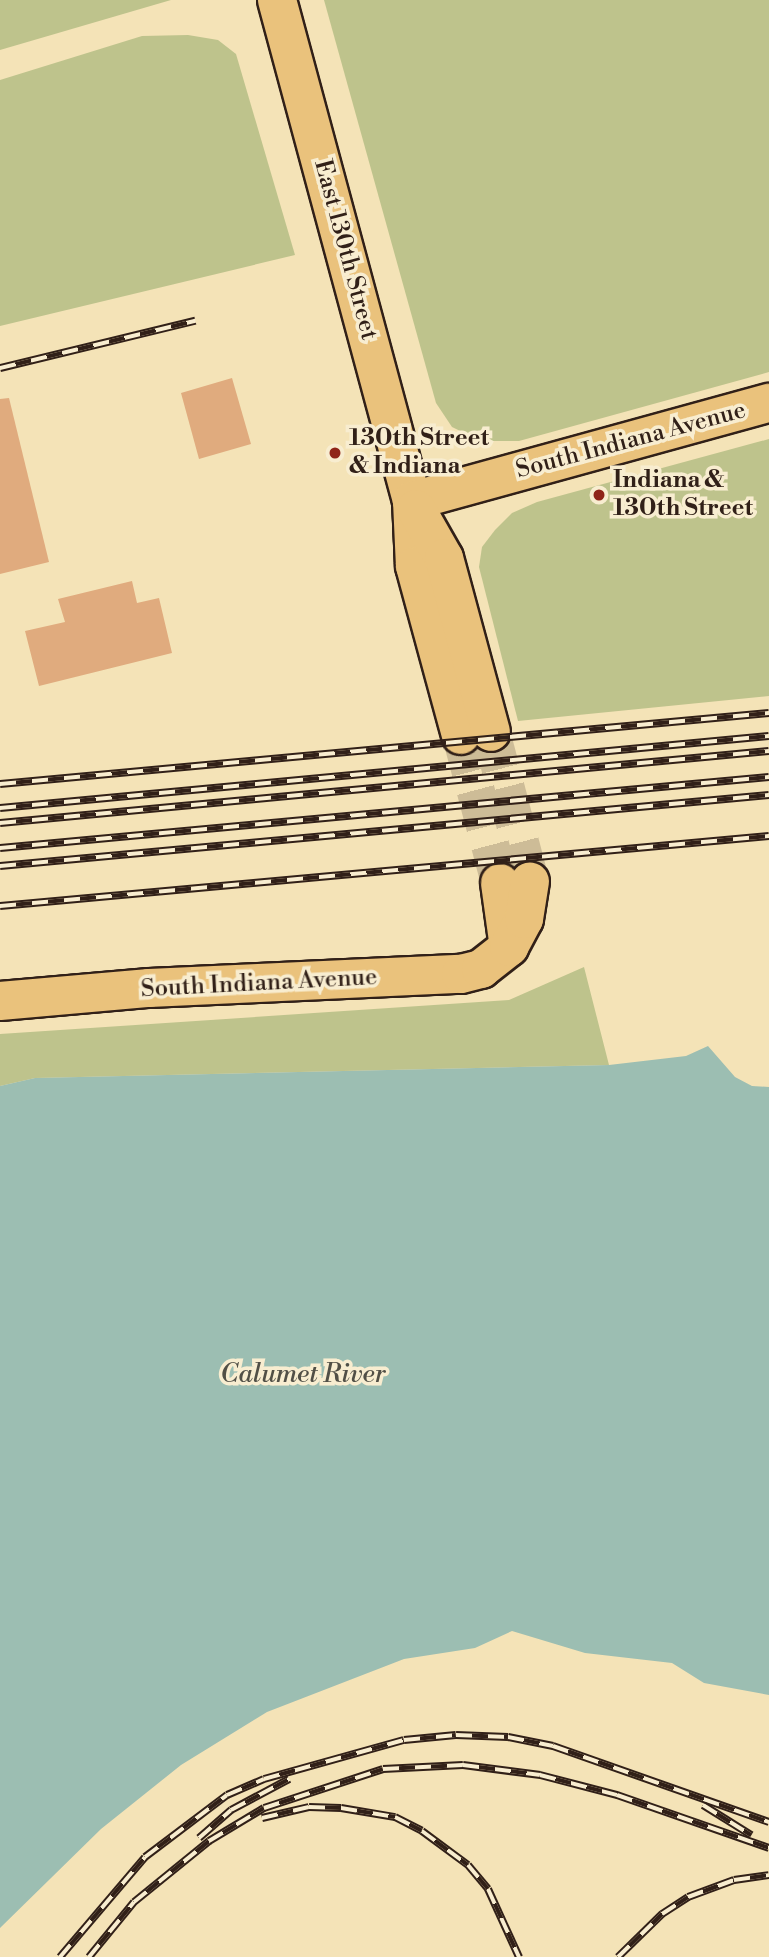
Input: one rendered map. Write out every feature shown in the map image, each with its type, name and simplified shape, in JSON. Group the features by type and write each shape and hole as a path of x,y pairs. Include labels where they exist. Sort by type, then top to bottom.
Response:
{"main road":[{"name":"East 130th Street","path":"277,0 412,501 444,558 476,734"},
{"name":"South Indiana Avenue","path":"412,501 769,403"},
{"name":"South Indiana Avenue","path":"0,1001 149,988 461,974 489,965 509,947 524,919 515,882"}],"green space":[{"path":"0,0 171,0 0,50"},
{"path":"324,0 769,0 769,372 519,441 481,441 452,427 436,403"},
{"path":"188,35 218,40 236,54 295,255 0,326 0,80 142,36"},
{"path":"769,439 769,696 518,721 479,567 482,547 495,530 512,513 537,502"},
{"path":"584,967 609,1065 35,1078 0,1086 0,1034 509,1000"}],"water":[{"name":"Calumet River","path":"708,1046 735,1077 752,1086 769,1087 769,1695 704,1683 672,1663 585,1653 512,1631 475,1648 404,1659 267,1712 181,1765 101,1829 0,1928 0,1086 35,1078 609,1065 686,1056"}],"building":[{"path":"232,378 251,444 199,459 181,393"},
{"path":"9,398 49,562 0,574 0,399"},
{"path":"132,581 137,603 159,598 172,653 39,686 25,631 65,622 58,599"}],"tunnel":[{"path":"491,732 530,881"},
{"path":"461,735 500,883"}],"railway":[{"path":"0,368 195,321"},
{"path":"0,784 769,713"},
{"path":"0,808 769,736"},
{"path":"0,823 769,751"},
{"path":"0,848 769,777"},
{"path":"0,866 769,795"},
{"path":"0,906 769,836"},
{"path":"60,1957 145,1857 227,1795 264,1779 404,1740 456,1735 508,1737 553,1746 769,1822"},
{"path":"89,1957 134,1902 209,1841 264,1808 383,1769 463,1765 540,1775 617,1795 769,1848"},
{"path":"199,1838 231,1810 289,1779"},
{"path":"703,1805 751,1835"},
{"path":"262,1818 309,1807 341,1808 395,1817 422,1831 468,1865 488,1889 519,1957"},
{"path":"618,1957 662,1914 688,1897 734,1880 769,1875"}],"place":[{"name":"130th Street & Indiana","path":"335,453"},
{"name":"Indiana & 130th Street","path":"599,495"}]}
